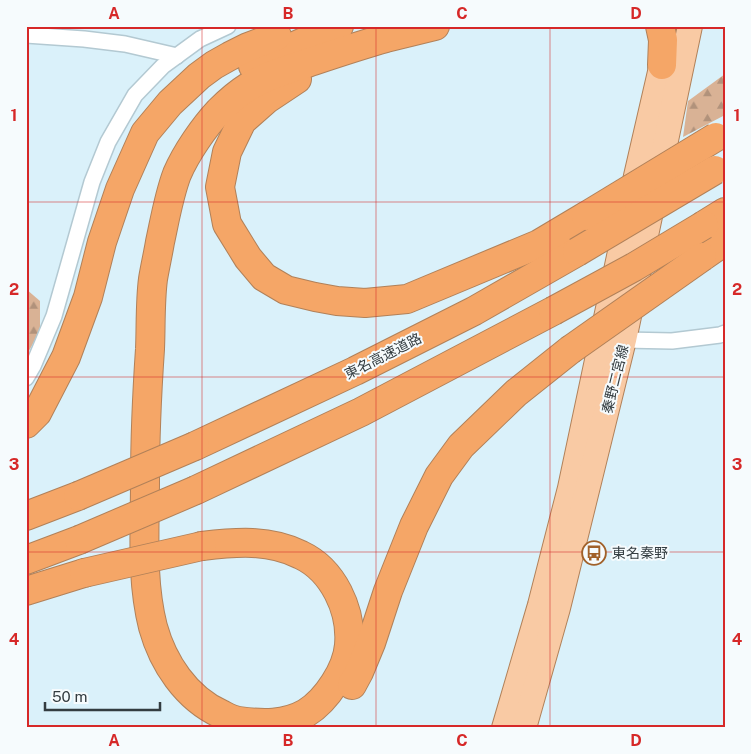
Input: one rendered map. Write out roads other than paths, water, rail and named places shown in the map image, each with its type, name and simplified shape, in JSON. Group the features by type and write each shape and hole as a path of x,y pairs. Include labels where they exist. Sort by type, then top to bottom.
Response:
{"highway":[{"path":"26,424 37,413 66,356 88,297 102,242 120,189 145,133 180,93 214,65 248,47 306,26"},
{"path":"218,728 205,721 178,700 157,674 139,635 132,593 129,552 129,434 140,276 152,210 172,147 196,112 224,86 251,67 339,26"},
{"path":"26,591 84,573 202,546 237,542 275,545 303,556 318,566 331,580 340,595 349,629 349,647 344,664 333,685 320,702 306,712 289,720 270,724 233,720 214,711 198,700 182,684 169,666 154,628 145,577 145,455 153,280 165,218 178,173 196,140 219,111 248,87 281,72 386,38 435,26"},
{"path":"660,26 663,40 662,65"},
{"path":"334,54 267,99 242,121 227,152 220,187 227,224 248,258 264,276 286,290 315,297 365,303 407,299 539,244 721,135"},
{"name":"東名高速道路","path":"26,516 195,446 355,371 457,319 578,252 720,167"},
{"path":"316,728 327,721 343,702 359,672 414,526 439,476 461,446 516,393 570,350 702,257 718,226"},
{"path":"26,560 79,540 196,490 361,412 634,267 718,226"}],"main road":[{"name":"秦野二宮線","path":"504,728 540,605 570,488 670,26"},
{"name":"秦野二宮線","path":"524,728 558,608 624,340 690,26"}],"street":[{"path":"26,378 54,316 92,182 108,142 135,95 163,66 200,39 228,26"},
{"path":"26,35 125,44 177,56"},
{"path":"624,340 672,342 725,333"}],"place":[{"name":"東名秦野","path":"594,553"}]}
